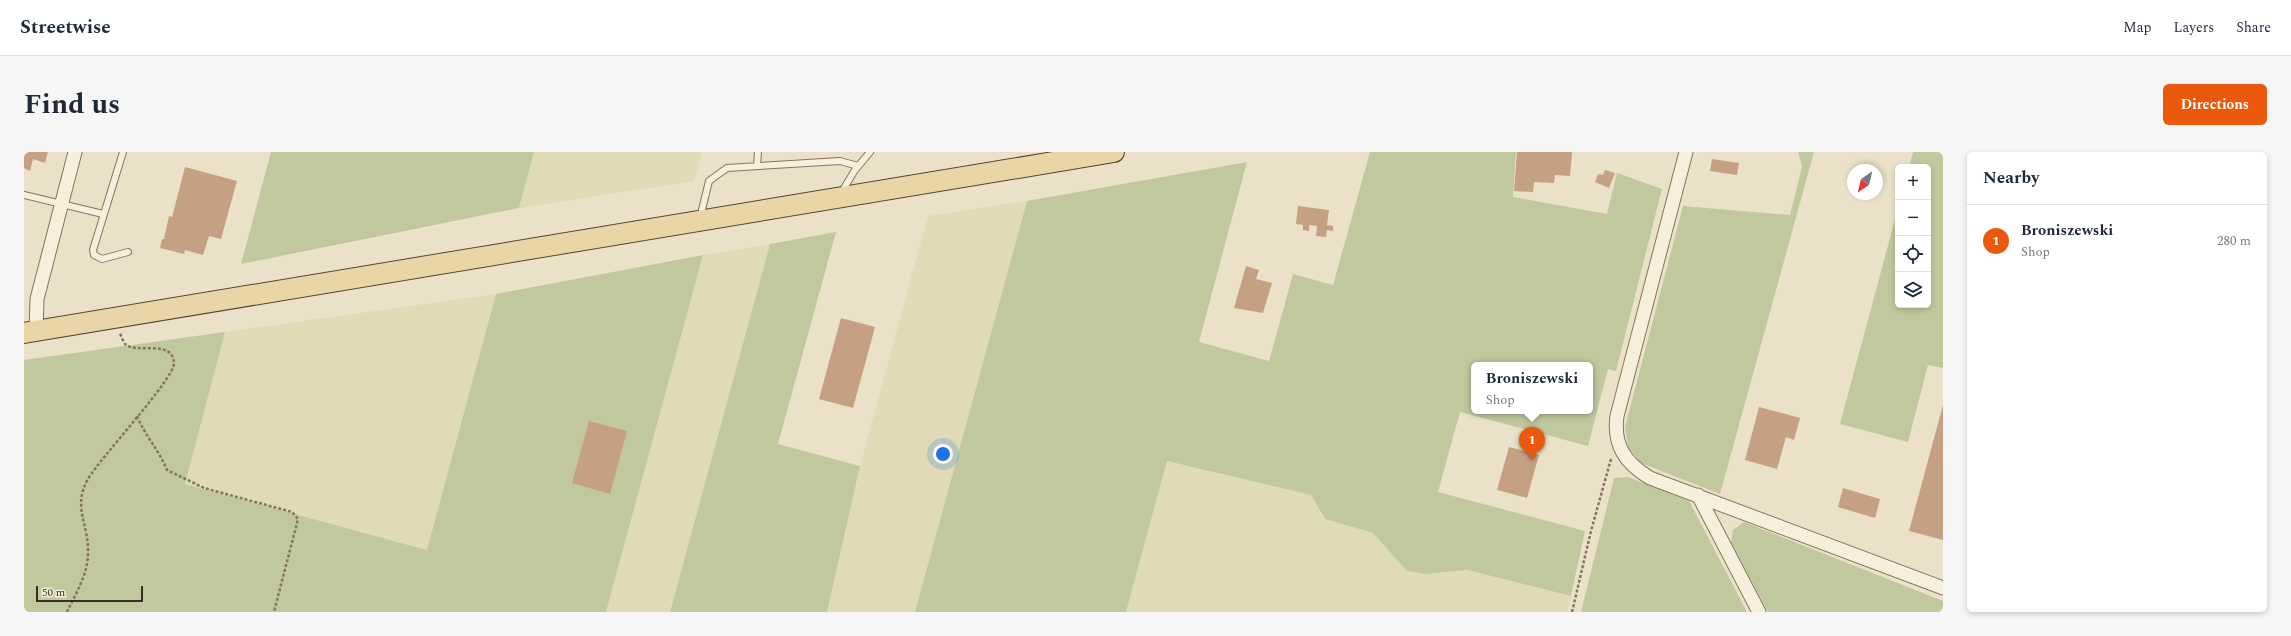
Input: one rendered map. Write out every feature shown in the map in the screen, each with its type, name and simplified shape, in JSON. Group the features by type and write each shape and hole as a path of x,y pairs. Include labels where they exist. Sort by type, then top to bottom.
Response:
{"main road":[{"path":"30,332 839,198 1055,159 1114,152"}],"street":[{"path":"30,332 37,299 75,152"},
{"path":"1686,152 1617,416 1617,437 1623,456 1638,471 1650,478 1943,588"},
{"path":"1698,496 1759,612"}],"lane":[{"path":"123,152 97,235 94,255 102,259 128,252"},
{"path":"757,166 758,152"},
{"path":"839,198 858,166 870,152"},
{"path":"700,220 710,181 727,168 840,161 858,166"},
{"path":"24,195 103,214"}],"path":[{"path":"67,612 81,585 88,554 88,540 80,511 80,498 83,487 91,474 163,386 174,369 174,361 169,353 160,348 132,347 125,344 112,318"},
{"path":"137,416 145,435 159,452 167,470 204,488 292,512 298,519 274,612"},
{"path":"1572,612 1591,531 1617,437"}],"shaded area":[{"path":"534,152 702,152 694,181 519,208"},
{"path":"1027,201 915,612 827,612 860,466 928,216"},
{"path":"770,244 670,612 606,612 703,255"},
{"path":"496,294 428,550 185,484 225,332"},
{"path":"1167,461 1311,495 1325,519 1373,533 1407,571 1425,574 1467,570 1571,596 1567,612 1126,612"}],"green space":[{"path":"271,152 534,152 519,208 241,264"},
{"path":"1370,152 1516,152 1513,197 1607,214 1617,173 1662,189 1616,371 1608,369 1588,446 1460,412 1438,492 1585,531 1571,596 1467,570 1425,574 1407,571 1373,533 1325,519 1311,495 1167,461 1126,612 915,612 1027,201 1247,162 1199,342 1269,361 1293,274 1333,285"},
{"path":"1798,152 1814,152 1720,494 1641,463 1628,447 1625,427 1683,206 1790,215 1802,167"},
{"path":"1913,152 1943,152 1943,368 1928,365 1908,442 1840,424 1895,219 1895,308 1931,308 1931,164 1910,164"},
{"path":"836,232 778,444 860,466 827,612 670,612 770,244"},
{"path":"703,255 606,612 24,612 24,360 225,332 185,484 427,550 496,294"},
{"path":"1628,477 1689,501 1747,612 1581,612 1614,478"},
{"path":"1744,522 1943,601 1943,612 1768,612 1731,542 1733,530"}],"building":[{"path":"24,152 48,152 45,163 33,159 30,171 24,168"},
{"path":"1517,152 1572,152 1570,176 1555,175 1554,183 1534,182 1533,192 1514,191"},
{"path":"1712,159 1739,163 1737,175 1710,171"},
{"path":"185,167 237,181 221,239 209,236 203,255 185,250 184,254 160,248 162,239 164,239 169,216 172,217"},
{"path":"1605,170 1615,173 1609,188 1595,182 1598,174 1603,175"},
{"path":"1298,206 1329,210 1327,225 1333,226 1333,231 1327,230 1326,237 1316,236 1317,226 1309,225 1309,231 1303,230 1303,225 1296,224"},
{"path":"1246,266 1259,270 1256,279 1272,283 1263,313 1234,308"},
{"path":"841,318 875,327 853,408 819,399"},
{"path":"1943,405 1943,540 1909,531"},
{"path":"1759,407 1800,418 1794,440 1786,437 1777,469 1745,460"},
{"path":"589,421 627,431 610,494 572,483"},
{"path":"1509,447 1539,455 1527,498 1497,490"},
{"path":"1843,488 1880,499 1875,518 1838,507"}],"place":[{"name":"Broniszewski","path":"1532,460"}]}
